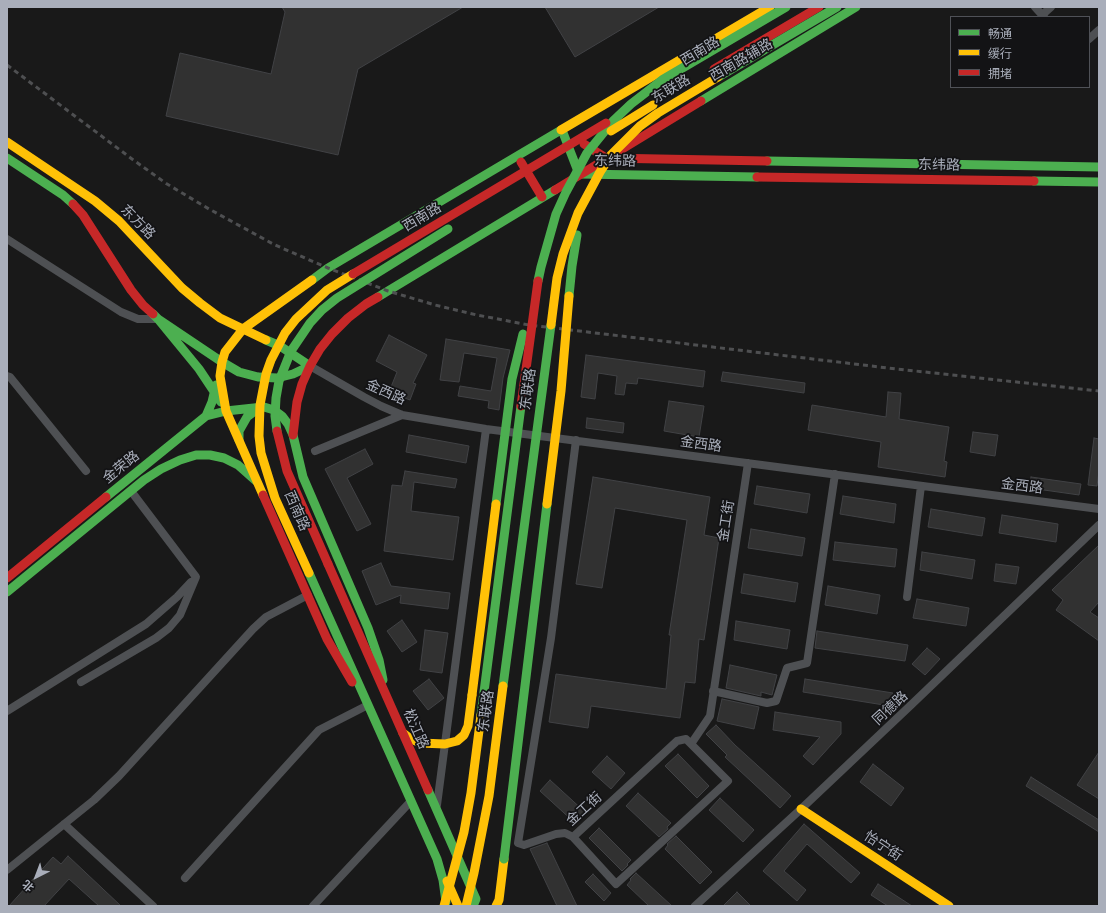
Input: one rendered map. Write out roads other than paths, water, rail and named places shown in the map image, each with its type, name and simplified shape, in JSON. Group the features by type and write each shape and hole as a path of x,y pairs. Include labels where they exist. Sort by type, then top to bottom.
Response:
{"main road":[{"path":"562,130 770,7"},
{"name":"东联路","path":"444,906 464,832 471,794 541,267 556,214 587,153 613,121 636,100 662,80 786,7"},
{"name":"西南路","path":"566,158 802,7"},
{"name":"西南路","path":"368,705 275,498 261,453 259,436 260,405 266,374 277,347 296,319 328,290 344,279 712,65 819,7"},
{"name":"东联路","path":"466,906 489,796 557,278 570,232 588,193 611,155 640,126 658,113 837,7"},
{"name":"西南路辅路","path":"579,174 856,7"},
{"name":"西南路","path":"222,362 225,352 243,329 328,268 562,130"},
{"name":"东纬路","path":"562,130 606,158 1099,167"},
{"name":"东纬路","path":"562,130 579,174 1099,182"},
{"name":"东方路","path":"7,142 95,201 119,221 182,288 220,318 280,346 310,366"},
{"path":"518,156 542,197"},
{"path":"7,158 63,195 73,204 82,215 131,290 143,305 158,319 214,390 226,411 331,646 368,705 458,906"},
{"path":"525,183 539,174"},
{"path":"293,435 297,402 302,384 310,366 320,349 348,318 366,304 579,174"},
{"path":"496,906 499,900 561,391 575,243 588,193"},
{"name":"西南路","path":"328,564 287,471 276,434 276,398 279,381 285,365 291,351 310,323 322,310 337,298 458,223"},
{"path":"403,733 420,743 445,744 451,743 464,735 468,726 509,400 517,358 541,267"},
{"path":"158,319 239,372 258,377 277,378 293,374 310,366"},
{"path":"206,416 212,402 222,362"},
{"path":"222,362 220,376 226,411"},
{"path":"239,440 239,431 247,417 264,407 274,410 282,416 288,424 293,435 297,456 312,500 374,644 386,695"},
{"name":"金荣路","path":"7,578 206,416 226,411 264,407"},
{"name":"金荣路","path":"7,592 131,491 161,469 180,460 196,455 210,455 224,458 238,465 259,485"},
{"name":"松江路","path":"328,564 436,808 476,904"},
{"name":"怡宁街","path":"801,809 949,906"},
{"path":"437,859 443,880 444,906"}],"street":[{"path":"1035,7 1043,16 1051,7"},
{"path":"1090,38 1099,30"},
{"path":"7,239 121,312 138,319 158,319"},
{"name":"金西路","path":"310,366 381,406 402,414 486,429 1099,509"},
{"path":"7,376 10,377 86,472"},
{"path":"315,451 402,414"},
{"path":"436,808 486,429"},
{"name":"金工街","path":"576,440 550,638 518,843 524,846 556,834 565,833 573,837 677,741 686,739 691,744 710,716 748,463"},
{"path":"713,691 767,703 776,701 787,668 807,663 835,474"},
{"path":"907,597 920,486"},
{"path":"131,491 196,577"},
{"name":"同德路","path":"695,906 801,809 1099,525"},
{"path":"81,682 156,638 169,628 180,615 196,577"},
{"path":"7,711 146,624 177,598 196,577"},
{"path":"7,870 94,800 119,776 253,628 266,617 308,595"},
{"path":"185,878 319,730 368,705"},
{"path":"573,837 616,884 728,781 691,744"},
{"path":"314,906 411,801"},
{"path":"64,824 153,906"}],"railway":[{"path":"7,65 167,184 209,209 275,245 328,268 388,291 435,305 529,325 888,368 1099,391"}]}
